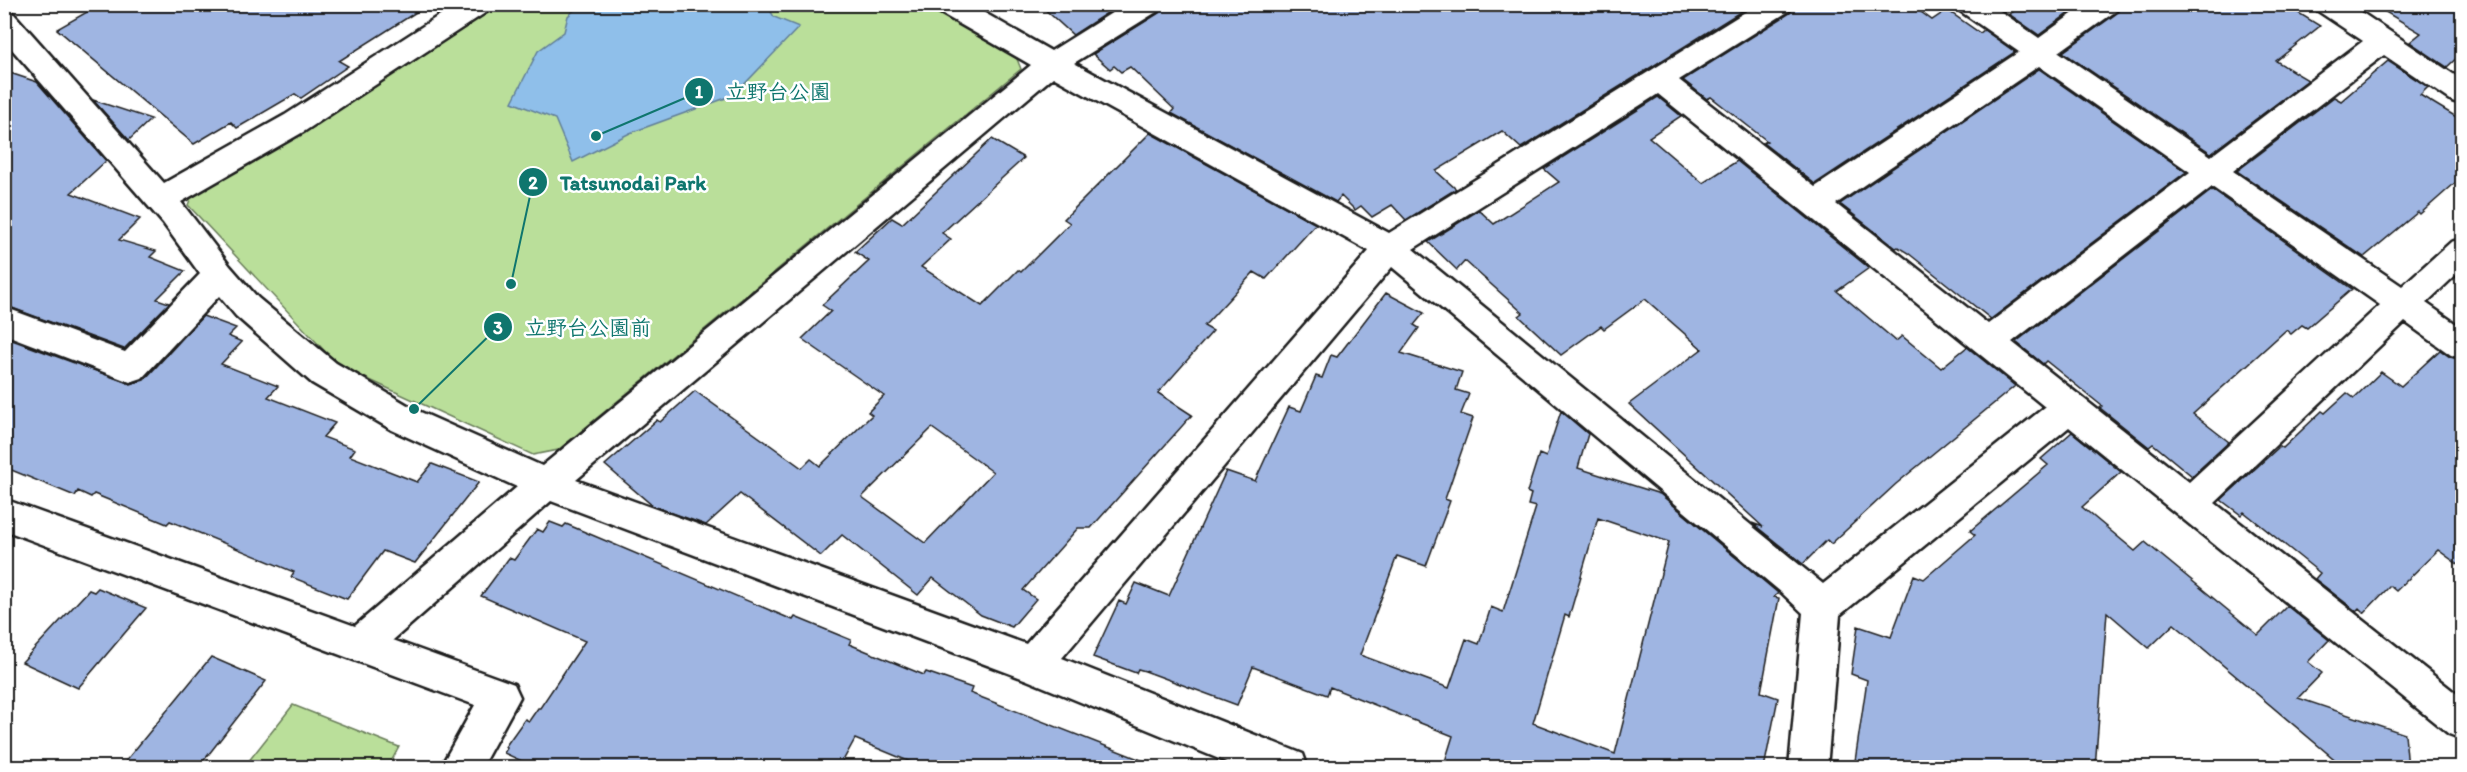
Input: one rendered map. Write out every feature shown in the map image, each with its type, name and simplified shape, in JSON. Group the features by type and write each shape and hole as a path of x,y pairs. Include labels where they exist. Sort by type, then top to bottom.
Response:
{"street":[{"path":"160,200 295,123 478,4"},
{"path":"947,4 1390,248 1795,581 1822,607"},
{"path":"359,646 546,484 1052,63 1149,4"},
{"path":"1032,664 1390,248 1779,4"},
{"path":"1970,4 2402,305 2463,345"},
{"path":"1814,203 2106,4"},
{"path":"2328,4 2463,94"},
{"path":"9,33 174,215 219,275 248,307 324,373 404,420 546,484 1032,664 1288,768"},
{"path":"1988,342 2383,41"},
{"path":"1660,80 2463,721"},
{"path":"2190,504 2402,305 2463,251"},
{"path":"4,320 129,368 219,275"},
{"path":"1808,768 1822,607 2070,407"},
{"path":"4,514 501,697 459,768"}],"green space":[{"path":"492,5 926,5 1013,55 1021,69 558,450 533,455 335,362 188,205 192,195"},
{"path":"293,705 399,747 388,767 244,767"}],"water":[{"path":"580,5 767,5 774,17 799,27 734,95 630,133 573,162 555,119 512,102 538,51 564,32 568,16"}],"building":[{"path":"101,4 429,4 339,61 348,66 301,98 295,94 237,128 231,122 194,144 57,29"},
{"path":"1039,4 1121,4 1073,35"},
{"path":"1163,4 1753,4 1521,148 1502,131 1436,171 1456,189 1406,220 1392,205 1372,217 1361,206 1355,210 1341,196 1336,202 1171,113 1174,109 1130,67 1121,72 1114,66 1110,69 1093,54 1159,13"},
{"path":"1794,4 1910,4 1932,20 1947,10 1980,33 1984,30 2015,52 1815,184 1763,143 1767,141 1711,97 1707,99 1683,80 1790,13"},
{"path":"2024,4 2081,4 2039,35 2009,14"},
{"path":"2121,4 2284,4 2320,26 2276,61 2308,80 2211,153 2063,52 2117,13"},
{"path":"2372,4 2441,4 2449,9 2455,4 2463,4 2463,57 2460,55 2447,67 2410,42 2421,33"},
{"path":"2388,61 2428,87 2420,95 2463,121 2463,176 2420,214 2418,212 2364,257 2237,171 2334,97 2341,101"},
{"path":"2039,69 2186,172 1991,319 1908,253 1896,248 1840,204"},
{"path":"4,71 37,82 106,161 71,193 140,219 119,240 156,251 150,257 185,271 157,299 169,303 124,349 4,305"},
{"path":"1658,97 1681,116 1649,137 1703,183 1737,161 1869,268 1837,291 1896,341 1902,336 1941,368 1967,347 2015,386 1896,484 1831,544 1827,540 1803,564 1752,523 1763,527 1629,404 1702,349 1645,299 1604,329 1601,326 1561,355 1519,316 1523,313 1465,261 1457,270 1428,242 1479,210 1494,224 1559,182 1544,169"},
{"path":"93,100 151,119 129,140"},
{"path":"1150,133 1316,224 1266,279 1254,272 1204,326 1213,331 1158,393 1192,415 1091,528 1078,528 1023,590 1036,599 1012,627 981,615 933,578 918,595 842,535 821,556 740,494 706,525 653,506 605,465 695,391 802,468 811,459 820,466 872,415 868,412 884,396 802,339 831,311 822,305 869,261 855,252 892,218 902,224 992,139 1024,158 942,233 951,239 921,267 982,306 1018,270 1021,272 1070,223 1064,219","holes":["932,428 993,472 925,543 862,497"]},
{"path":"2212,190 2352,289 2307,328 2302,325 2291,334 2286,330 2193,414 2229,442 2192,476 2153,444 2149,447 2046,361 2043,364 2016,342"},
{"path":"1386,293 1424,313 1414,325 1419,328 1401,353 1462,372 1456,390 1469,394 1461,414 1473,418 1445,499 1450,501 1426,566 1397,556 1360,655 1449,688 1466,639 1479,644 1491,607 1503,612 1536,507 1528,505 1531,494 1527,492 1539,454 1546,457 1561,411 1588,434 1578,468 1660,494 1778,593 1774,597 1779,598 1761,692 1778,698 1764,768 1443,768 1453,736 1330,687 1327,695 1253,667 1237,705 1145,671 1138,669 1136,673 1093,657 1119,601 1126,604 1136,583 1169,596 1226,471 1255,481 1289,407 1301,411 1316,376 1322,378 1331,355 1337,357","holes":["1598,518 1669,542 1615,754 1533,723 1565,615 1569,617"]},
{"path":"203,316 236,328 228,336 242,342 221,364 278,386 268,397 335,423 323,437 355,449 350,456 417,482 432,464 479,482 415,563 383,551 347,599 291,577 294,572 170,521 167,524 94,494 91,497 78,491 75,496 4,467 4,337 131,384 144,380"},
{"path":"2440,350 2450,357 2463,360 2463,568 2438,550 2396,591 2390,586 2364,613 2359,608 2356,611 2315,579 2320,573 2244,512 2241,515 2221,500 2280,446 2283,448 2322,411 2325,413 2347,393 2354,398 2381,372 2401,386"},
{"path":"2072,432 2121,472 2082,507 2135,551 2145,542 2258,635 2287,606 2329,640 2308,662 2322,673 2298,698 2405,734 2408,768 2345,768 2174,624 2149,648 2107,612 2095,768 1854,768 1867,680 1851,674 1858,626 1891,637 1914,575 1924,579 1975,535 1970,531 2048,465 2041,459"},
{"path":"550,522 563,527 566,524 793,620 795,617 851,640 849,644 924,675 926,672 972,688 970,693 1154,765 1153,768 925,768 855,739 839,768 537,768 504,753 507,748 505,747 525,719 529,721 540,708 585,641 481,596 509,558 514,560 537,529 543,532"},
{"path":"98,588 146,608 78,688 22,662 89,590 94,592"},
{"path":"211,657 266,681 198,768 120,768"}],"place":[{"name":"立野台公園","path":"596,136"},
{"name":"Tatsunodai Park","path":"511,284"},
{"name":"立野台公園前","path":"414,409"}]}
